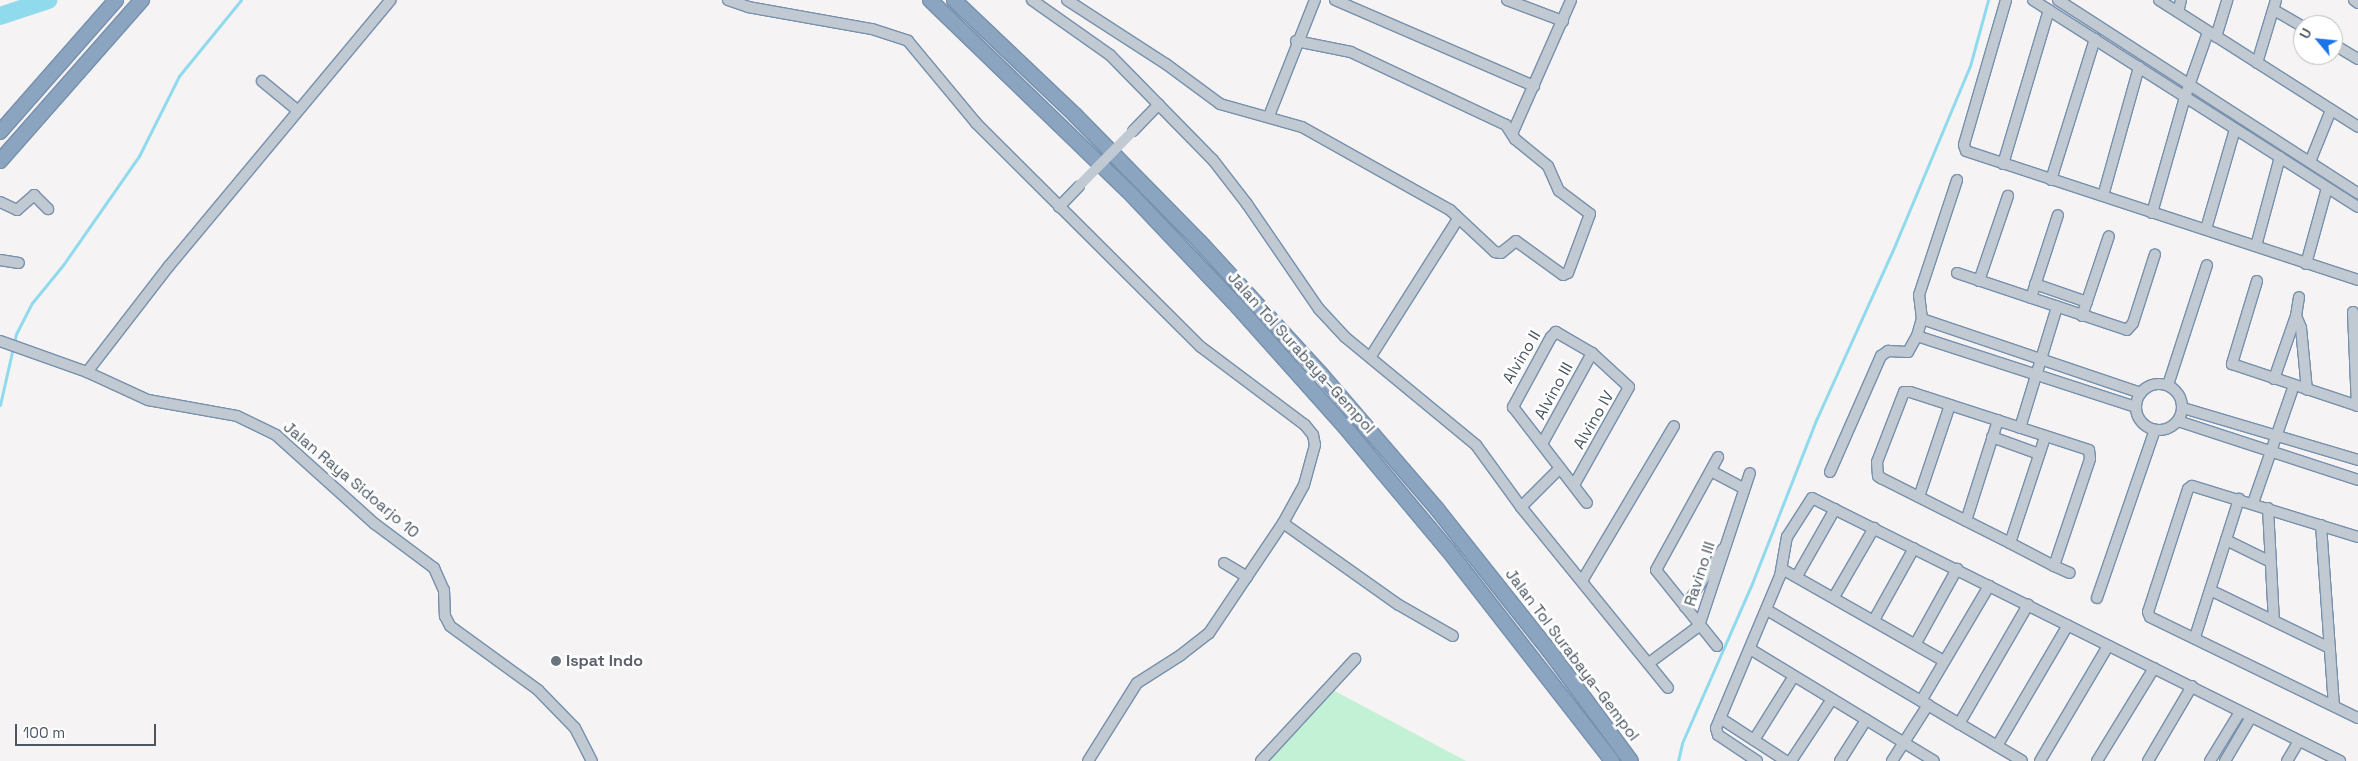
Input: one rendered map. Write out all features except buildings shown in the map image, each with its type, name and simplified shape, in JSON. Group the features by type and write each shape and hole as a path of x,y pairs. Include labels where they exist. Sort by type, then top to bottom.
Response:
{"highway":[{"path":"0,132 116,0"},
{"path":"0,161 142,0"},
{"name":"Jalan Tol Surabaya–Gempol","path":"930,0 1128,191 1251,321 1448,550 1612,761"},
{"name":"Jalan Tol Surabaya–Gempol","path":"954,0 1075,115 1200,242 1321,374 1437,509 1548,649 1631,761"}],"street":[{"path":"86,372 298,110 390,0"},
{"path":"728,0 748,7 872,30 908,41 976,123 1201,347 1305,425 1313,435 1315,445 1304,485 1283,523 1209,633 1181,655 1137,683 1088,761"},
{"path":"1032,0 1110,55 1213,160 1248,204 1333,326 1476,445 1521,508 1668,688"},
{"path":"1067,0 1166,64 1220,104 1269,116 1302,128 1397,178 1450,210 1497,252 1516,241 1563,275 1568,273 1590,214 1559,191 1548,166 1512,134 1506,125 1365,58 1342,50 1296,41"},
{"path":"1269,116 1296,41 1315,0"},
{"path":"1335,0 1534,86"},
{"path":"1507,0 1563,21"},
{"path":"1512,134 1571,0"},
{"path":"2006,0 1964,148 2003,164 2306,264 2357,277"},
{"path":"2033,0 2358,207"},
{"path":"2058,0 2358,193"},
{"path":"2159,0 2358,127"},
{"path":"2178,12 2181,0"},
{"path":"2152,213 2189,85 2227,0"},
{"path":"2354,0 2358,3"},
{"path":"2256,63 2275,5 2293,19"},
{"path":"2003,164 2049,10"},
{"path":"2051,180 2095,39"},
{"path":"2343,50 2358,59"},
{"path":"2103,196 2139,67"},
{"path":"262,81 298,110"},
{"path":"1059,207 1159,104"},
{"path":"2310,162 2331,110"},
{"path":"2206,230 2235,129"},
{"path":"2256,246 2280,157"},
{"path":"1830,472 1881,356 1888,350 1908,352 1917,336 1922,319 1919,295 1957,180"},
{"path":"2306,264 2327,188"},
{"path":"0,202 17,210 34,195 48,208"},
{"path":"1979,281 2008,196"},
{"path":"2031,298 2058,215"},
{"path":"1371,356 1458,219"},
{"path":"2082,316 2108,236"},
{"path":"1957,274 2082,316 2130,328 2155,254"},
{"path":"0,260 19,263"},
{"path":"2168,385 2207,265"},
{"path":"2257,281 2232,364 2358,406 2353,312"},
{"path":"2035,284 2087,302"},
{"path":"2274,379 2296,316 2299,297"},
{"path":"2020,428 2057,308"},
{"path":"2296,316 2301,328 2307,390"},
{"path":"1922,319 2141,392"},
{"name":"Alvino II","path":"1542,444 1514,411 1514,400 1554,333 1561,332 1592,353"},
{"path":"1917,336 2136,407"},
{"name":"Jalan Raya Sidoarjo 10","path":"2,342 86,372 148,400 237,416 276,435 375,524 434,568 444,590 445,616 450,626 538,690 575,728 592,761"},
{"name":"Alvino III","path":"1542,444 1592,353"},
{"name":"Alvino IV","path":"1574,486 1629,387 1592,353"},
{"path":"2156,384 2168,385 2181,398 2183,408 2178,421 2168,429 2155,430 2140,419 2136,407 2141,392 2156,384"},
{"path":"2253,504 2294,384"},
{"path":"2054,566 2090,454 2084,447 1904,392 1877,462 1878,476 2054,566 2070,573"},
{"path":"1919,497 1950,405"},
{"path":"2183,408 2358,460"},
{"path":"1966,521 1998,420"},
{"path":"2178,421 2358,480"},
{"path":"1582,581 1674,426"},
{"path":"2097,598 2155,430"},
{"path":"2010,543 2045,436"},
{"path":"1992,437 2039,454"},
{"path":"1542,444 1587,502"},
{"path":"1717,646 1656,573 1656,567 1718,457"},
{"path":"1521,508 1560,468"},
{"path":"1711,471 1743,488"},
{"name":"Ravino III","path":"1649,663 1700,626 1743,488 1750,473"},
{"path":"2358,537 2196,485 2190,487 2153,598 2150,617 2195,637 2358,718"},
{"path":"1757,761 1718,735 1716,728 1767,610 1782,568 1783,546 1809,499 1816,498 1834,509 1958,569 2340,761"},
{"path":"2195,637 2239,499"},
{"path":"2268,508 2274,621"},
{"path":"1796,576 1834,509"},
{"path":"1283,523 1399,605 1453,636"},
{"path":"2320,525 2334,705"},
{"path":"1834,597 1874,528"},
{"path":"2226,540 2271,562"},
{"path":"1685,607 1725,546"},
{"path":"1874,620 1914,548"},
{"path":"1224,564 1247,577"},
{"path":"1782,568 1916,643 1944,661"},
{"path":"1916,643 1958,569"},
{"path":"1892,761 1904,743 1944,661 1989,586"},
{"path":"2210,590 2330,648"},
{"path":"1959,724 2028,605"},
{"path":"1767,610 2022,761"},
{"path":"1997,746 2068,625"},
{"path":"2040,761 2108,646"},
{"path":"1750,649 1934,761"},
{"path":"1261,761 1355,659"},
{"path":"2097,761 2154,668"},
{"path":"1754,740 1794,676"},
{"path":"2148,761 2192,686"},
{"path":"1791,761 1832,699"},
{"path":"2210,761 2240,712"},
{"path":"2225,761 2251,717"},
{"path":"1720,718 1786,761"},
{"path":"1840,761 1866,720"},
{"path":"2287,761 2299,741"}],"green space":[{"path":"1331,689 1466,761 1269,761"}],"waterway":[{"path":"0,16 48,0"},
{"path":"0,405 16,334 32,303 63,265 139,156 179,76 241,0"},
{"path":"1678,761 1682,743 1751,586 1817,418 1895,245 1970,66 1988,0"}],"place":[{"name":"Ispat Indo","path":"556,661"}]}
